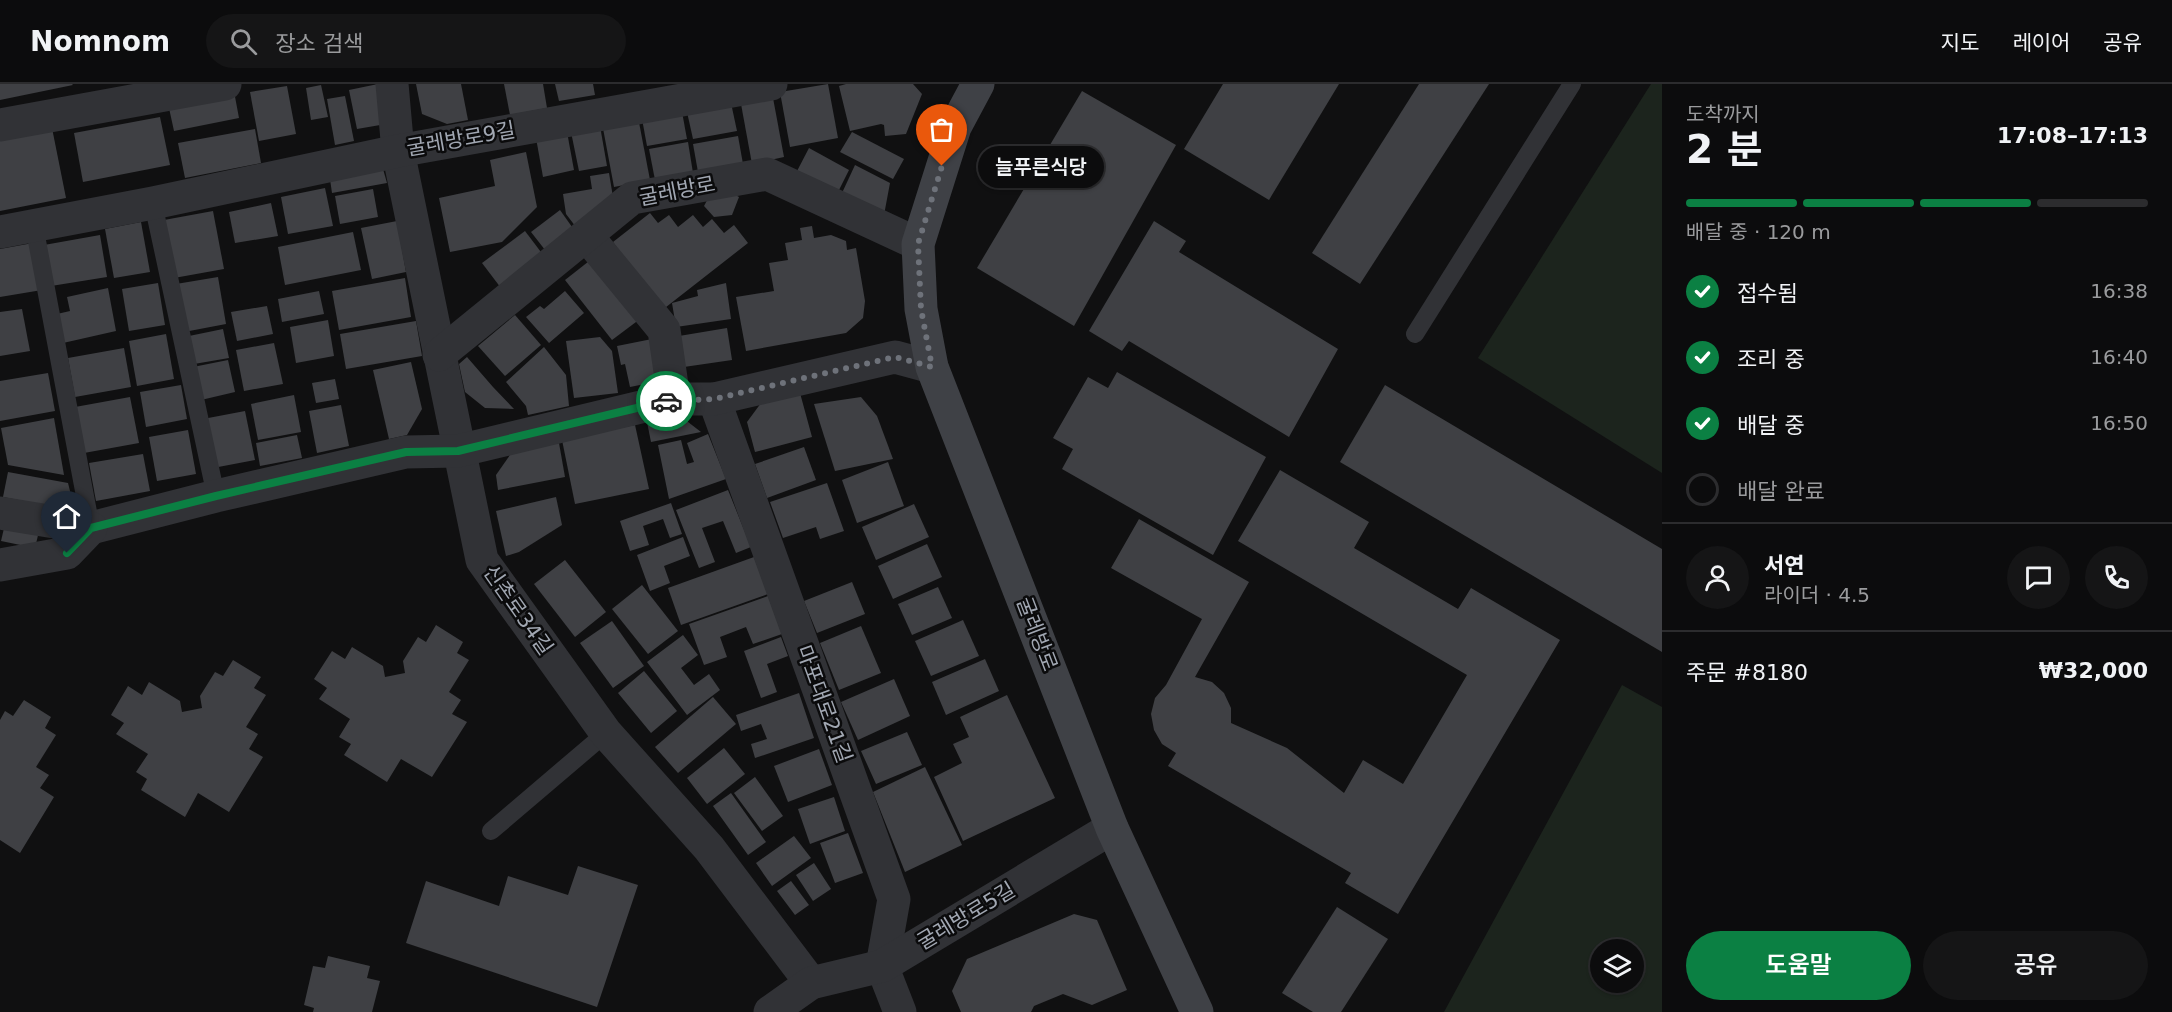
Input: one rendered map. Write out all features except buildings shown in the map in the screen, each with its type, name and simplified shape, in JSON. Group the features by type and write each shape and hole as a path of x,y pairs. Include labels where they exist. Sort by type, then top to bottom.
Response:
{"street":[{"path":"0,126 225,84"},
{"name":"신촌로34길","path":"392,84 398,151 482,560 606,733 709,848 810,983"},
{"name":"굴레방로9길","path":"0,232 153,203 398,151 771,84"},
{"name":"굴레방로","path":"978,84 955,127 918,244 921,309 932,367 1112,828 1197,1012"},
{"name":"굴레방로","path":"439,355 632,198 767,174 918,244"},
{"path":"587,236 664,330 674,399"},
{"path":"0,513 91,528 406,452 458,451 674,399 714,399 895,357 932,367"},
{"name":"마포대로21길","path":"714,399 894,899 882,966"},
{"path":"0,565 67,553 91,528"},
{"name":"굴레방로5길","path":"810,983 882,966 1112,828"},
{"path":"882,966 900,1012"},
{"path":"770,1012 810,983"}],"lane":[{"path":"1415,334 1572,84"},
{"path":"153,203 216,496"},
{"path":"33,225 91,528"},
{"path":"491,831 606,733"}],"shaded area":[{"path":"1651,84 1662,84 1662,473 1478,358"},
{"path":"1622,685 1662,707 1662,1012 1444,1012"}],"way so far":[{"path":"666,401 714,399 895,357 932,367 921,309 918,244 942,166"}],"place":[{"name":"늘푸른식당","path":"942,166"}],"route":[{"path":"67,553 91,528 216,496 406,452 458,451 666,401"}]}
